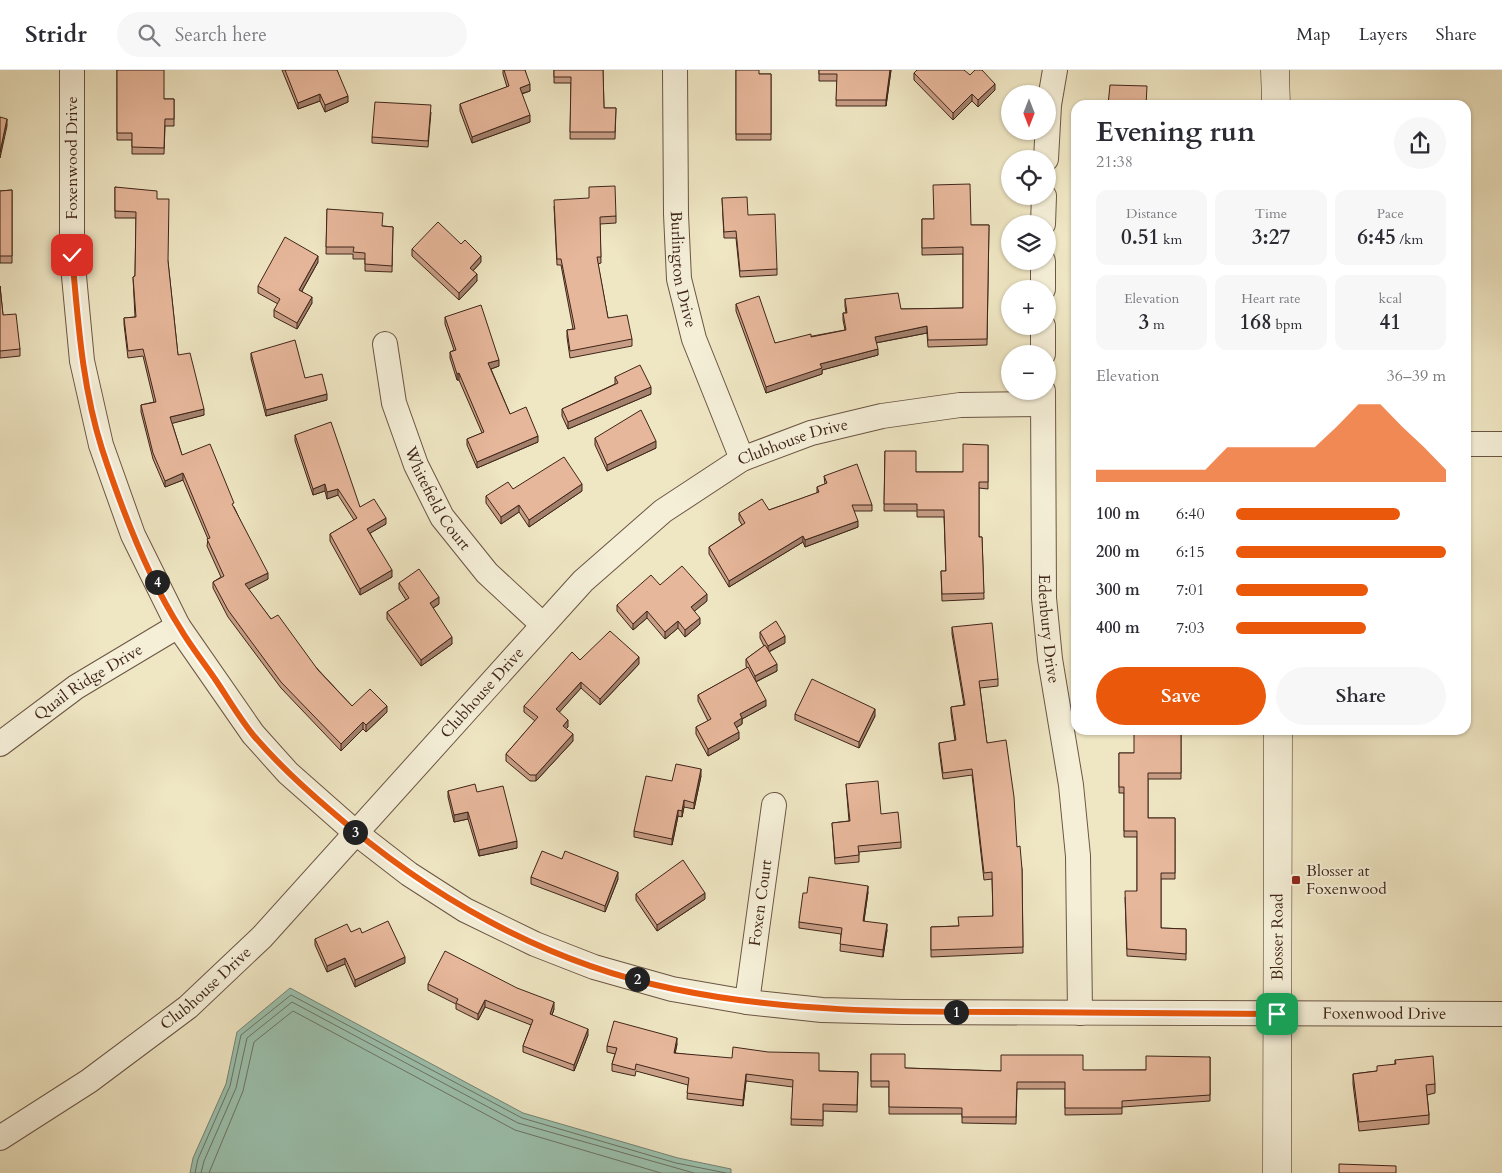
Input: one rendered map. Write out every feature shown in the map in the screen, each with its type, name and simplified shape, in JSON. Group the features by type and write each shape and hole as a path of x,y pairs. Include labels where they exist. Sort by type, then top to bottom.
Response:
{"street":[{"name":"Foxenwood Drive","path":"72,70 72,255 82,361 101,445 133,535 178,626 252,734 288,773 356,833 410,874 465,910 535,944 594,967 672,989 747,1002 822,1010 1502,1014"},
{"name":"Burlington Drive","path":"675,70 676,214 679,279 694,339 742,459"},
{"path":"1046,150 1049,105 1055,70"},
{"path":"1275,70 1276,100"},
{"name":"Whitefield Court","path":"385,344 394,403 416,465 442,517 487,573 542,624"},
{"name":"Clubhouse Drive","path":"0,1138 89,1081 188,1007 262,937 542,624 583,581 663,511 742,459 811,433 882,416 960,405 1019,400"},
{"name":"Edenbury Drive","path":"1043,400 1044,598 1050,659 1071,786 1077,847 1080,1013"},
{"path":"1471,444 1502,444"},
{"name":"Quail Ridge Drive","path":"0,744 76,687 178,626"},
{"name":"Blosser Road","path":"1277,1173 1278,735"},
{"name":"Foxen Court","path":"747,1002 774,805"}],"water":[{"path":"290,988 523,1113 678,1158 731,1169 731,1173 190,1173 193,1158 226,1084 237,1032"}],"building":[{"path":"117,70 164,70 164,99 174,99 174,119 165,119 164,148 132,147 132,133 117,133"},
{"path":"285,70 337,70 348,96 325,105 320,94 298,103"},
{"path":"504,70 525,70 530,84 520,88 530,115 472,137 460,104 509,86"},
{"path":"554,70 603,70 604,108 616,108 615,132 570,132 571,77 554,77"},
{"path":"736,70 759,70 759,74 771,74 771,134 736,134"},
{"path":"819,70 890,70 886,100 836,100 837,74 819,74"},
{"path":"917,70 964,70 970,75 975,70 982,70 995,84 978,100 972,94 953,113 914,73"},
{"path":"1110,85 1147,86 1146,100 1108,100"},
{"path":"375,102 431,105 428,141 372,137"},
{"path":"0,117 7,119 0,152"},
{"path":"970,184 971,225 989,225 987,339 928,340 927,326 875,337 878,349 820,364 822,368 766,387 736,304 759,296 775,343 811,334 811,337 846,330 843,313 847,313 845,299 898,293 901,309 963,308 963,247 922,248 922,219 934,219 933,185"},
{"path":"615,186 616,216 600,217 601,257 597,257 608,318 627,315 632,339 570,351 567,330 575,329 561,259 557,259 554,200 589,198 589,187"},
{"path":"115,187 157,191 157,199 169,199 168,261 178,355 190,353 204,409 170,417 182,455 210,444 234,503 232,504 268,573 245,584 271,619 278,615 318,670 352,706 370,689 387,706 366,725 363,722 341,744 281,682 228,610 213,582 224,576 207,539 210,538 183,473 165,481 153,453 141,405 156,402 143,349 128,351 124,318 136,317 133,277 135,276 136,212 115,211"},
{"path":"12,190 12,256 0,256 0,191"},
{"path":"747,197 748,215 775,214 777,269 740,271 736,231 724,232 722,198"},
{"path":"327,209 383,213 382,226 393,227 392,266 365,264 365,253 353,252 354,247 326,247"},
{"path":"438,222 461,244 465,240 481,256 470,268 477,274 459,293 412,249"},
{"path":"285,237 318,256 299,290 312,297 297,323 274,310 280,299 258,286"},
{"path":"0,286 3,315 16,314 20,349 0,351"},
{"path":"481,305 499,360 488,363 510,414 526,407 538,436 477,462 467,439 484,432 459,373 457,374 450,352 456,350 445,317"},
{"path":"295,340 305,378 322,374 327,394 266,410 251,353"},
{"path":"640,365 651,387 568,422 562,409 618,383 615,377"},
{"path":"641,410 656,441 607,465 595,438"},
{"path":"331,422 360,507 374,499 386,518 367,529 392,570 360,589 330,534 357,518 338,489 327,492 325,484 313,489 295,435"},
{"path":"963,444 988,445 988,482 979,482 979,537 982,537 984,593 942,594 941,571 946,571 944,510 917,510 917,504 884,504 885,451 916,451 916,472 963,472"},
{"path":"564,457 582,484 529,520 519,505 501,517 486,496 508,482 513,489"},
{"path":"857,464 872,505 852,505 858,521 805,540 803,536 729,581 709,547 745,523 739,513 762,499 769,510 819,492 817,487 827,483 824,476"},
{"path":"682,566 707,594 691,607 700,618 685,630 678,621 665,632 647,611 633,624 617,605 651,575 660,585"},
{"path":"419,569 439,597 430,603 452,637 421,660 387,612 409,598 399,583"},
{"path":"776,621 785,636 768,646 760,632"},
{"path":"992,623 998,679 979,681 987,743 1006,740 1014,797 1017,847 1020,846 1022,869 1023,947 931,950 931,927 959,926 958,917 993,916 992,872 984,873 972,769 943,773 939,743 956,740 951,707 965,705 952,627"},
{"path":"610,631 639,657 600,699 581,682 556,709 568,720 563,726 573,734 536,775 530,775 506,754 538,717 524,706 572,652 580,660"},
{"path":"765,645 777,664 755,676 746,659"},
{"path":"748,667 766,700 740,714 742,718 734,723 739,732 708,749 696,727 711,719 698,695"},
{"path":"812,679 875,709 859,742 795,714"},
{"path":"1134,735 1181,735 1181,773 1148,773 1148,818 1175,818 1175,873 1161,873 1161,928 1186,929 1186,954 1127,949 1125,891 1137,891 1137,831 1124,831 1124,787 1119,787 1119,753 1134,753"},
{"path":"676,764 701,769 694,803 684,800 682,811 678,810 672,839 634,831 646,776 672,781"},
{"path":"878,781 881,814 898,812 901,842 858,846 859,855 835,858 832,823 850,821 846,784"},
{"path":"475,784 477,792 503,786 517,841 479,850 468,812 454,815 448,791"},
{"path":"542,851 562,859 565,851 618,872 605,906 531,877"},
{"path":"683,860 705,893 657,925 636,894"},
{"path":"809,877 868,886 863,921 887,924 883,950 840,944 842,928 799,922 803,893 807,893"},
{"path":"388,921 405,957 355,980 345,958 327,966 315,939 347,924 351,932 360,928 362,933"},
{"path":"445,951 517,988 554,1002 550,1014 588,1029 574,1065 523,1046 533,1020 485,1000 478,1014 456,1003 458,999 428,984"},
{"path":"614,1021 677,1038 674,1053 732,1058 733,1047 768,1052 819,1053 819,1071 858,1072 857,1105 823,1104 823,1120 791,1119 793,1080 746,1074 743,1100 687,1093 689,1078 636,1064 635,1070 612,1064 617,1048 607,1046"},
{"path":"871,1054 905,1054 905,1068 1001,1071 1001,1055 1083,1055 1083,1070 1146,1070 1146,1056 1210,1057 1210,1095 1122,1101 1122,1108 1065,1108 1065,1082 1017,1082 1016,1117 962,1117 962,1108 889,1107 889,1081 871,1081"},
{"path":"1433,1056 1435,1084 1426,1085 1429,1115 1359,1122 1353,1074 1377,1071 1377,1066 1396,1064 1395,1060"},
{"path":"1339,1164 1396,1166 1396,1173 1339,1173"}],"place":[{"name":"Blosser at Foxenwood","path":"1296,880"}],"route":[{"path":"72,255 82,361 101,445 133,535 178,626 252,734 288,773 356,833 410,874 465,910 535,944 594,967 672,989 747,1002 822,1010 903,1012 1277,1014"}]}
